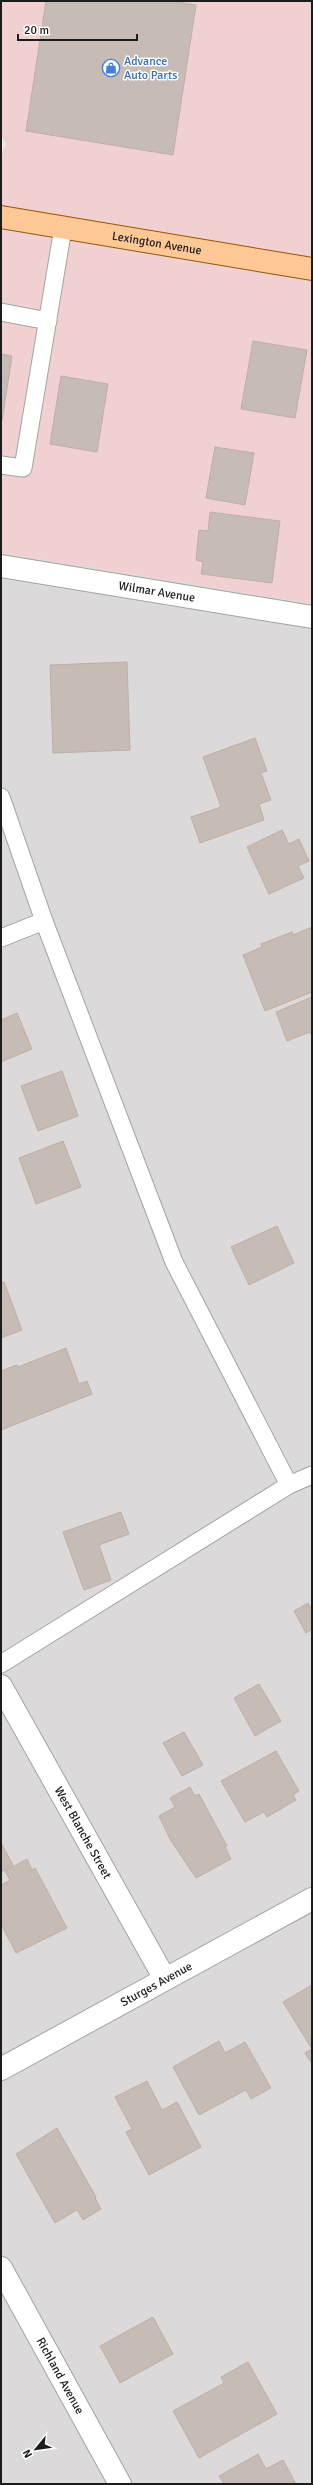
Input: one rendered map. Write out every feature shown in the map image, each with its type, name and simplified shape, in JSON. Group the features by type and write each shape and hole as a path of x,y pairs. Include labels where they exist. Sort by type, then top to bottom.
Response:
{"main road":[{"name":"Lexington Avenue","path":"1,217 312,269"}],"street":[{"name":"Wilmar Avenue","path":"1,566 312,617"},
{"name":"West Blanche Street","path":"1,1686 165,1979"},
{"name":"Sturges Avenue","path":"1,2069 312,1898"},
{"name":"Richland Avenue","path":"1,2268 120,2484"}],"lane":[{"path":"1,465 23,468 64,228"},
{"path":"1,312 48,321"},
{"path":"1,797 44,921 174,1262 289,1485"},
{"path":"1,938 44,921"},
{"path":"1,1664 289,1485 312,1475"}],"shaded area":[{"path":"1,1 312,1 312,604 1,553 1,157 6,144 1,135"},
{"path":"1,553 312,604 312,2484 1,2484"}],"building":[{"name":"Advance Auto Parts","path":"46,1 172,1 196,5 173,155 26,131"},
{"path":"253,341 307,350 295,418 241,409"},
{"path":"1,354 12,356 2,421 1,421"},
{"path":"61,376 108,384 97,452 50,444"},
{"path":"215,447 254,453 245,505 206,498"},
{"path":"210,512 280,521 272,583 201,574 203,562 196,560 199,530 208,531"},
{"path":"127,662 130,750 53,753 50,665"},
{"path":"255,738 267,771 261,773 271,800 259,804 264,820 200,843 191,817 221,807 203,757"},
{"path":"282,830 289,844 299,839 309,861 298,866 304,878 269,894 247,847"},
{"path":"312,927 312,992 265,1011 243,955 262,947 261,944 292,932 293,935"},
{"path":"312,997 312,1037 310,1032 287,1041 276,1012"},
{"path":"17,1013 32,1049 1,1062 1,1020"},
{"path":"62,1071 78,1116 38,1131 21,1086"},
{"path":"63,1141 81,1187 36,1204 19,1158"},
{"path":"277,1226 294,1263 249,1285 231,1247"},
{"path":"4,1282 22,1330 1,1338 1,1283"},
{"path":"66,1348 79,1384 87,1381 92,1394 1,1430 1,1371 17,1365 18,1367"},
{"path":"121,1512 129,1534 99,1545 111,1580 84,1590 63,1532"},
{"path":"308,1603 312,1610 312,1629 306,1633 294,1611"},
{"path":"259,1684 281,1721 255,1736 234,1698"},
{"path":"184,1732 203,1765 182,1776 163,1743"},
{"path":"276,1751 299,1791 293,1795 296,1800 267,1817 264,1812 245,1822 221,1781"},
{"path":"190,1787 195,1796 199,1794 227,1846 225,1847 231,1859 196,1878 170,1839 159,1816 175,1807 170,1798"},
{"path":"1,1843 13,1865 1,1872"},
{"path":"27,1859 32,1870 35,1868 67,1928 16,1953 1,1924 1,1885 10,1880 5,1871"},
{"path":"312,1985 312,2049 283,2002"},
{"path":"219,2041 225,2053 245,2042 271,2088 251,2099 246,2090 199,2115 173,2067"},
{"path":"312,2049 312,2064 305,2053"},
{"path":"147,2081 162,2110 177,2102 201,2147 149,2175 126,2132 132,2129 115,2097"},
{"path":"57,2128 96,2197 95,2198 101,2209 83,2220 77,2210 55,2223 16,2154"},
{"path":"153,2317 173,2354 120,2383 100,2346"},
{"path":"248,2362 277,2414 199,2458 173,2411 224,2383 221,2377"},
{"path":"258,2454 266,2469 283,2460 296,2484 224,2484 219,2476"}],"place":[{"name":"Advance Auto Parts","path":"111,68"}]}
